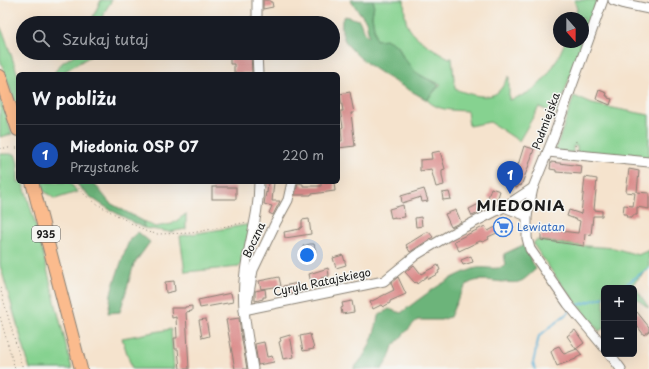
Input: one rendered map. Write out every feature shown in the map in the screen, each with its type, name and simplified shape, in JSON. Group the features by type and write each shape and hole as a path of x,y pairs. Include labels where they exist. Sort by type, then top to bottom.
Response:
{"main road":[{"path":"0,76 16,124"},
{"name":"935","path":"33,184 81,369"}],"street":[{"path":"257,0 257,16"},
{"name":"Podmiejska","path":"601,343 568,304 530,249 527,238 527,216 533,188 548,152 603,0"},
{"path":"613,0 649,9"},
{"path":"257,60 258,72"},
{"path":"548,152 649,162"},
{"path":"253,369 242,303 244,272 259,205 259,184"},
{"name":"Boczna","path":"244,310 248,302 253,270 288,200 292,184"},
{"name":"Cyryla Ratajskiego","path":"244,310 384,281 416,255 451,234 504,207 533,188"},
{"path":"504,207 527,216"},
{"path":"612,357 621,369"}],"path":[{"path":"0,148 16,148"},
{"path":"75,184 86,196 102,207 147,232 157,234 192,233 241,223 256,222"},
{"path":"0,288 23,369"},
{"path":"0,317 15,369"}],"green space":[{"path":"101,0 112,0 104,16 93,16"},
{"path":"350,0 373,0 374,4 372,16 376,40 386,39 398,46 403,57 416,73 439,85 427,100 373,68 347,44 342,30 342,20 345,16 359,20 365,33 369,37 366,21"},
{"path":"373,0 404,0 406,22 412,32 421,41 433,49 449,58 452,58 455,89 476,95 493,95 498,92 509,76 509,100 523,95 539,85 550,72 562,48 580,48 557,114 539,107 519,141 490,122 469,126 467,111 451,110 431,104 427,100 441,84 414,71 401,54 398,46 376,41 372,16 374,4"},
{"path":"574,0 597,0 589,23 589,12 576,12 577,9"},
{"path":"0,26 17,72 16,105 0,59"},
{"path":"66,60 84,60 65,72 55,72"},
{"path":"574,96 592,104 649,115 649,161 577,153 577,146 573,146 573,153 555,151"},
{"path":"0,97 12,134 0,137"},
{"path":"0,154 15,154 16,184 24,184 38,233 72,369 30,369 0,265"},
{"path":"42,184 71,184 77,192 55,199 44,191"},
{"path":"77,184 95,184 110,203 143,221 144,228 98,202"},
{"path":"186,214 186,229 170,232 144,228 143,221 155,227 172,224"},
{"path":"252,224 244,261 239,267 185,272 180,236"},
{"path":"138,232 150,242 134,264 120,312 108,313 112,289 125,251 130,239"},
{"path":"536,240 572,245 614,248 638,255 649,250 649,268 634,285 601,285 601,330 599,331 558,280 533,244"},
{"path":"523,245 536,269 523,280 513,283 486,280 473,281 465,287 450,317 441,320 418,320 415,322 393,346 389,358 382,369 353,369 370,345 378,316 389,309 401,313 435,288 453,277 473,269 502,267 506,265 504,254"},
{"path":"637,290 649,308 637,299"},
{"path":"171,329 174,369 132,369 122,338"}],"building":[{"path":"263,0 270,0 273,7 263,9"},
{"path":"230,60 251,60 252,72 234,72 234,64 230,64"},
{"path":"599,90 607,93 606,96 612,99 610,105 596,99"},
{"path":"350,92 354,113 351,113 355,146 340,148 340,141 342,141 341,128 343,127 340,111 343,111 340,94"},
{"path":"524,146 534,149 521,186 519,185 517,188 509,184 517,164 518,165"},
{"path":"440,151 445,169 442,170 444,185 436,187 431,169 420,171 420,160 432,159 431,153"},
{"path":"551,162 582,166 581,174 556,172 556,170 550,169"},
{"path":"629,169 639,171 637,192 649,193 649,209 637,207 637,215 633,215 633,217 626,217 627,214 623,214 624,205 633,206 635,193 626,192"},
{"path":"585,177 597,179 594,210 602,211 602,216 593,216 591,235 585,234 584,246 541,240 541,229 544,229 544,227 552,228 552,230 578,233 580,221 567,216 569,210 581,214"},
{"path":"268,184 274,184 272,201 280,201 273,215 269,213 272,206 264,204 266,192 267,193"},
{"path":"298,184 303,184 303,186 321,186 321,184 334,184 335,191 311,195 295,195"},
{"path":"212,187 236,187 236,199 212,199"},
{"path":"491,188 500,191 497,200 488,198"},
{"path":"424,189 428,201 422,202 421,197 402,203 401,196"},
{"path":"449,192 451,199 443,200 442,193"},
{"path":"479,204 483,211 472,216 469,209"},
{"path":"403,205 405,217 391,218 389,209"},
{"path":"456,210 461,222 451,227 445,214"},
{"path":"421,217 422,226 416,227 415,218"},
{"path":"309,219 311,234 285,238 284,232 300,229 302,227 302,220"},
{"path":"507,221 511,228 501,235 499,232 488,237 489,239 483,242 480,241 459,251 454,241 485,226 488,231"},
{"path":"429,232 433,237 410,252 406,245"},
{"path":"314,244 316,252 305,254 303,246"},
{"path":"343,255 346,265 336,268 333,258"},
{"path":"471,256 473,262 463,265 461,260"},
{"path":"414,265 421,274 438,265 440,270 438,271 439,273 428,279 427,276 417,284 405,272"},
{"path":"328,268 329,276 321,278 321,281 311,283 309,274"},
{"path":"279,277 281,286 261,289 259,281"},
{"path":"398,277 406,294 390,301 390,303 383,307 381,305 373,309 370,302 394,290 391,283"},
{"path":"174,281 175,291 166,293 165,282"},
{"path":"298,283 300,292 285,295 283,286"},
{"path":"265,289 266,297 255,301 255,291"},
{"path":"231,293 233,302 200,308 198,300"},
{"path":"352,301 354,312 342,314 342,303"},
{"path":"192,306 192,311 186,312 189,369 180,369 178,349 175,349 174,338 177,338 176,317 172,318 171,308 185,308"},
{"path":"637,312 649,327 649,331 644,335 637,326"},
{"path":"239,318 247,369 235,369 226,320"},
{"path":"206,319 209,336 202,338 199,320"},
{"path":"575,330 584,343 576,349 567,336"},
{"path":"310,334 314,349 303,351 300,336"},
{"path":"290,335 294,357 283,359 279,342 281,341 280,338"},
{"path":"264,342 267,357 272,356 274,362 258,365 255,344"},
{"path":"559,346 564,354 577,349 582,355 576,359 557,366 551,352 554,348"}],"waterway":[{"path":"625,285 649,268"},
{"path":"575,307 601,298"},
{"path":"535,369 533,363 539,336 570,311"}],"place":[{"name":"Miedonia OSP 07","path":"510,194"},
{"name":"Lewiatan","path":"503,227"}],"district":[{"name":"MIEDONIA","path":"521,206"}]}
